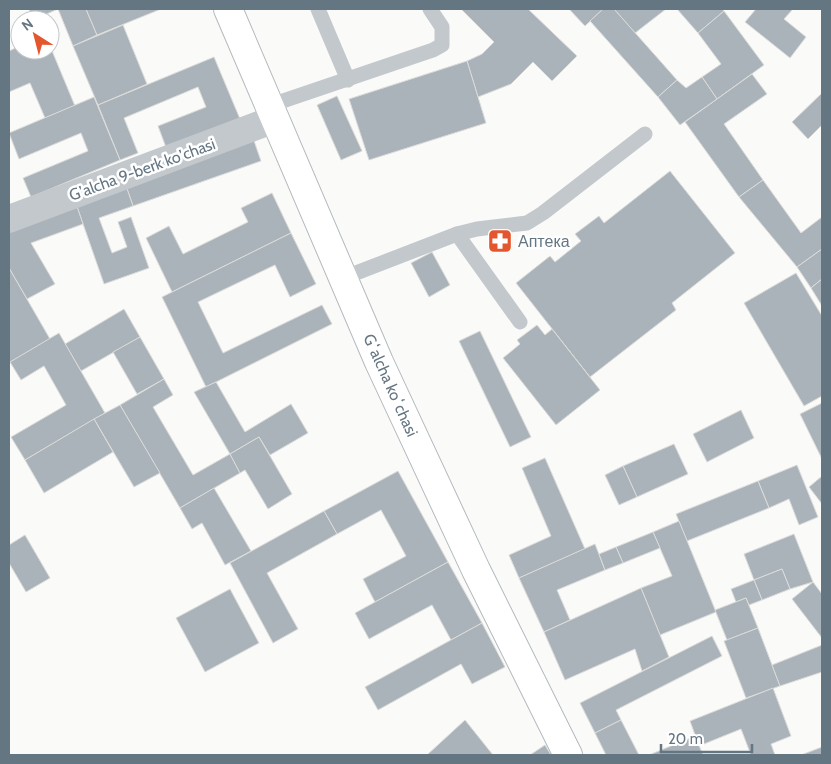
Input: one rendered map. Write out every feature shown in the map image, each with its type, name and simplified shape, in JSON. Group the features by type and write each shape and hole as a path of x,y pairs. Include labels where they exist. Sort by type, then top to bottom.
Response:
{"street":[{"name":"Gʻalcha koʻchasi","path":"228,9 379,362 471,561 568,755"},
{"name":"Gʼalcha 9-berk koʼchasi","path":"9,219 273,112"}],"lane":[{"path":"318,9 348,80"},
{"path":"273,112 348,80 442,45 442,27 430,9"},
{"path":"343,278 457,234 477,229 527,223 543,213 645,134"},
{"path":"457,234 520,322"}],"building":[{"path":"29,9 58,9 56,10"},
{"path":"86,9 97,35 73,46 58,10"},
{"path":"86,9 161,9 97,35"},
{"path":"461,9 528,9 577,56 552,81 533,62 511,84 478,97 467,61 482,54 494,42"},
{"path":"569,9 602,9 602,10 585,26"},
{"path":"603,9 614,9 677,80 658,97 590,21"},
{"path":"614,9 666,9 635,33"},
{"path":"677,9 722,9 724,11 698,33"},
{"path":"756,9 793,9 784,19 806,37 790,58 745,22"},
{"path":"724,11 764,65 717,99 702,77 721,64 698,33"},
{"path":"123,25 147,84 98,105 73,46"},
{"path":"9,51 10,60 56,60 75,106 45,118 30,83 9,92"},
{"path":"214,57 240,119 167,150 158,126 206,107 198,87 124,118 138,153 120,160 98,105"},
{"path":"467,61 486,123 369,160 349,99"},
{"path":"752,74 767,94 724,124 763,180 739,197 685,122"},
{"path":"702,77 717,99 680,125 658,97 677,80 686,88"},
{"path":"822,93 822,125 808,139 792,122"},
{"path":"337,96 362,151 341,160 317,105"},
{"path":"94,97 120,160 31,197 23,178 88,151 81,133 19,159 9,133"},
{"path":"252,135 261,161 133,206 124,180"},
{"path":"670,171 735,253 672,303 676,310 590,377 516,283 550,256 555,262 581,241 575,234 599,216 604,223"},
{"path":"124,180 133,206 99,218 112,253 127,247 118,222 131,217 149,268 104,284 74,198"},
{"path":"763,180 801,233 822,217 822,249 797,267 739,197"},
{"path":"272,193 291,233 172,292 146,238 169,226 183,254 248,222 241,208"},
{"path":"74,198 83,224 31,243 55,284 27,299 9,268 9,221"},
{"path":"291,233 316,284 290,297 275,265 198,302 223,353 322,305 332,324 206,387 162,297"},
{"path":"822,249 822,279 811,288 797,267"},
{"path":"432,252 450,285 429,297 411,263"},
{"path":"9,268 50,339 9,363"},
{"path":"796,273 822,316 822,396 804,406 744,303"},
{"path":"822,279 822,306 811,288"},
{"path":"124,309 140,337 81,371 65,344"},
{"path":"537,325 545,335 552,329 600,390 556,425 503,358 520,344 517,340"},
{"path":"480,331 531,437 510,447 459,341"},
{"path":"59,333 105,413 25,460 11,437 66,405 44,366 21,380 10,362"},
{"path":"140,337 164,379 137,394 113,352"},
{"path":"164,379 173,395 153,407 193,475 230,454 240,473 180,508 120,405"},
{"path":"216,382 245,432 291,404 308,433 270,455 259,437 230,454 194,392"},
{"path":"822,403 822,459 800,414"},
{"path":"120,405 160,473 134,487 94,419"},
{"path":"741,410 754,438 707,462 693,434"},
{"path":"94,419 113,452 44,493 25,460"},
{"path":"259,437 292,494 268,509 245,470 240,473 230,454"},
{"path":"674,444 688,474 637,497 623,466"},
{"path":"545,458 585,549 519,578 509,555 551,536 522,468"},
{"path":"797,465 818,517 799,525 789,499 769,508 758,481"},
{"path":"623,466 637,497 619,505 605,475"},
{"path":"398,471 448,562 375,602 363,579 406,556 381,510 337,534 324,511"},
{"path":"822,476 822,504 809,487"},
{"path":"758,481 769,508 687,541 676,514"},
{"path":"214,488 251,551 225,565 202,523 192,529 180,508"},
{"path":"324,511 337,534 267,573 298,629 273,643 230,563"},
{"path":"679,521 716,612 660,635 641,588 672,576 653,532"},
{"path":"653,532 660,548 623,563 616,547"},
{"path":"794,534 813,582 790,589 782,569 754,580 744,554"},
{"path":"25,535 50,578 26,592 9,563 9,545"},
{"path":"595,544 605,570 557,590 570,620 544,632 519,578"},
{"path":"616,547 623,563 605,570 599,554"},
{"path":"448,562 482,623 451,640 432,605 369,639 355,613"},
{"path":"782,569 790,589 762,600 754,580"},
{"path":"754,580 762,600 749,605 746,598 736,602 731,589"},
{"path":"813,582 822,594 822,638 792,599"},
{"path":"641,588 669,657 642,671 635,649 565,680 544,632"},
{"path":"230,589 259,643 205,672 176,618"},
{"path":"746,598 758,628 727,640 715,610"},
{"path":"482,623 505,667 472,684 461,664 378,710 365,687"},
{"path":"758,628 780,686 746,698 724,641"},
{"path":"712,636 722,656 616,710 621,720 595,733 580,703"},
{"path":"822,645 822,672 780,686 772,665"},
{"path":"773,688 791,736 771,744 775,755 751,755 741,729 699,746 690,721"},
{"path":"465,720 493,755 427,755"},
{"path":"621,720 639,755 606,755 595,733"},
{"path":"695,736 703,755 649,755"},
{"path":"545,745 551,755 530,755"},
{"path":"822,747 822,755 801,755"}],"place":[{"name":"Аптека","path":"500,241"}]}
